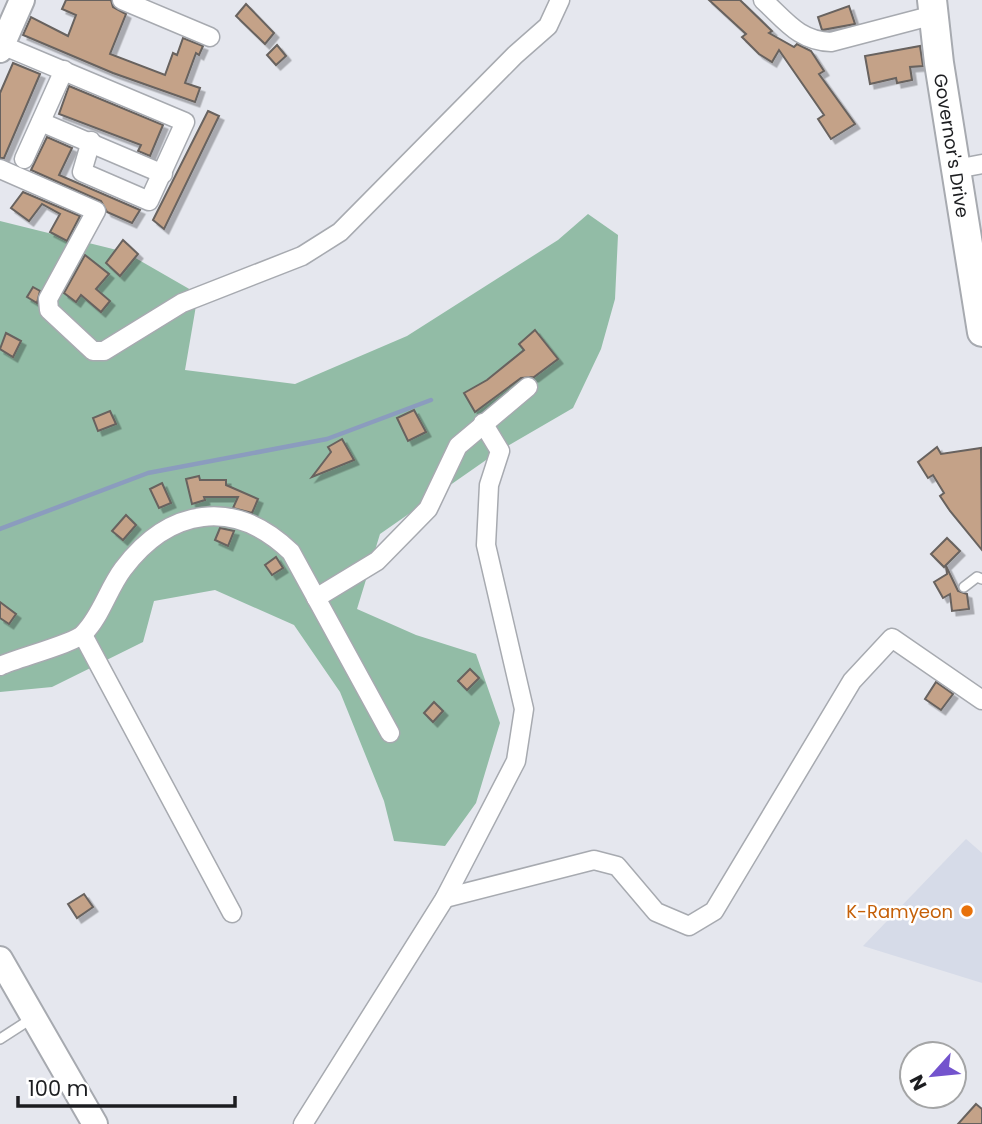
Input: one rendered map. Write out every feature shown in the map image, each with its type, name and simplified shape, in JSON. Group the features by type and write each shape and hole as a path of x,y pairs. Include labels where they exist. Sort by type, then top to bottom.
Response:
{"main road":[{"path":"1,48 22,0"},
{"name":"Governor's Drive","path":"933,7 969,167 982,332"},
{"path":"0,959 95,1124"}],"street":[{"path":"122,0 210,37"},
{"path":"0,169 96,211 48,299 48,310 93,351 104,351 183,303 302,256 340,232 548,26 560,0"},
{"path":"763,0 805,38 831,42 933,7"},
{"path":"1,48 64,70 185,122 149,201 82,172 91,141"},
{"path":"24,159 64,70"},
{"path":"41,122 91,141 163,174"},
{"path":"316,598 377,561 428,509 458,446 528,387"},
{"path":"303,1124 445,898 516,761 524,709 486,545 489,485 499,451 483,423"},
{"path":"0,666 83,635 122,571 150,538 175,524 204,516 228,517 276,537 291,552 390,733"},
{"path":"83,635 232,913"},
{"path":"445,898 594,860 617,866 656,912 689,926 714,911 852,681 892,638 982,700"}],"lane":[{"path":"964,587 977,577 982,579"},
{"path":"0,1039 32,1018"}],"shaded area":[{"path":"966,839 982,853 982,983 863,946"}],"green space":[{"path":"588,214 618,235 615,299 601,349 573,408 499,451 380,534 357,609 416,635 476,654 500,723 476,803 445,846 394,841 384,801 340,692 294,625 215,590 154,601 143,642 52,687 0,692 0,221 125,252 198,294 185,370 295,384 407,336 558,240"}],"building":[{"path":"66,0 111,0 113,7 126,14 110,54 165,75 173,53 177,55 183,38 203,46 199,55 196,53 185,83 200,88 195,102 113,73 23,35 31,17 68,36 76,15 62,9"},
{"path":"709,0 740,0 772,31 769,33 794,47 797,44 811,51 824,71 819,74 855,124 831,139 818,119 824,115 779,50 772,62 759,54 742,37 746,34"},
{"path":"246,4 274,33 265,44 236,16"},
{"path":"849,6 855,24 822,30 818,17"},
{"path":"277,45 286,56 276,65 267,55"},
{"path":"920,46 923,66 910,67 912,80 897,83 896,78 870,84 865,56"},
{"path":"13,63 40,74 4,158 0,158 0,93"},
{"path":"69,86 163,125 150,156 138,151 141,145 59,114"},
{"path":"208,111 219,116 164,229 153,220"},
{"path":"47,137 72,148 59,175 140,210 132,223 107,212 101,201 31,170"},
{"path":"23,192 80,216 67,241 50,232 60,214 42,204 29,221 11,208"},
{"path":"123,240 138,254 120,276 106,263"},
{"path":"85,255 109,274 96,289 110,301 101,312 81,295 76,302 64,293"},
{"path":"33,287 40,291 37,303 27,297"},
{"path":"535,330 558,359 534,377 521,378 475,412 464,393 487,380 524,350 519,344"},
{"path":"6,333 21,341 13,357 0,349"},
{"path":"414,410 426,432 408,441 397,418"},
{"path":"110,411 116,424 98,431 93,418"},
{"path":"342,439 354,460 312,477 331,452 328,447"},
{"path":"937,447 941,454 981,448 982,550 940,496 944,493 933,475 928,478 918,462"},
{"path":"199,476 200,480 226,480 226,485 258,499 252,513 233,508 238,497 204,497 205,500 192,504 186,479"},
{"path":"162,483 171,503 159,508 150,489"},
{"path":"126,515 136,525 123,540 112,531"},
{"path":"220,528 234,531 228,546 215,540"},
{"path":"947,538 960,551 944,567 931,554"},
{"path":"276,557 283,568 272,575 265,565"},
{"path":"946,566 958,591 967,594 969,609 952,611 950,594 943,598 934,582 947,574"},
{"path":"0,602 16,614 9,624 0,618"},
{"path":"470,669 479,678 467,690 458,681"},
{"path":"936,682 953,694 941,710 925,699"},
{"path":"434,702 443,711 433,722 424,713"},
{"path":"84,894 93,907 77,918 68,904"},
{"path":"976,1104 982,1109 982,1124 958,1124"}],"waterway":[{"path":"0,529 148,473 327,439 431,400"}],"place":[{"name":"K-Ramyeon","path":"967,911"}]}
